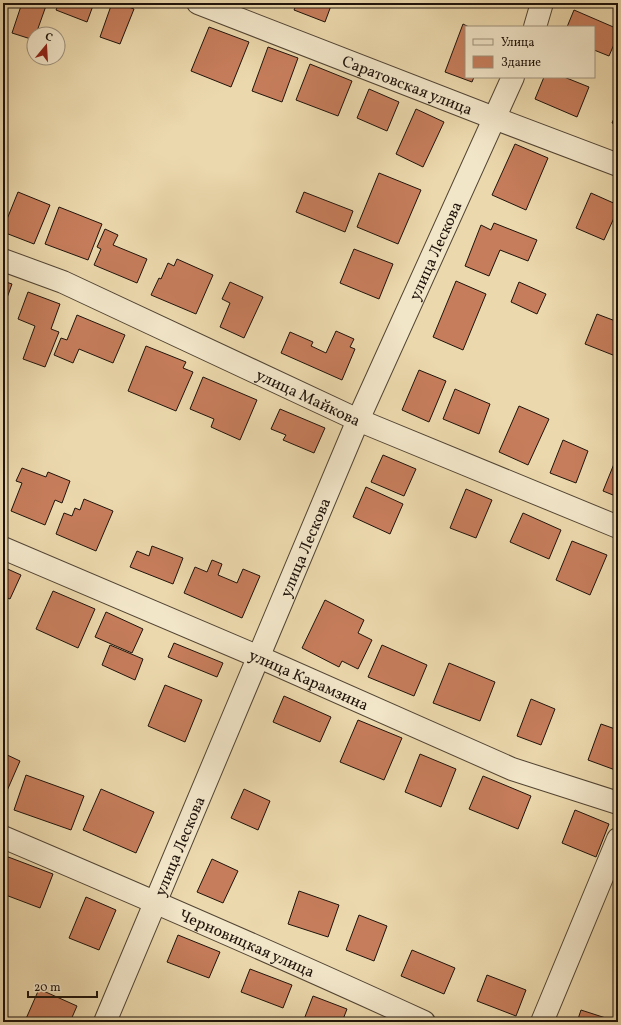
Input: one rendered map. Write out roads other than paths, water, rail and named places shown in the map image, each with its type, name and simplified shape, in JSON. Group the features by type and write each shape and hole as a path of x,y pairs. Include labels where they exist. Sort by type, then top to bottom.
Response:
{"street":[{"name":"Саратовская улица","path":"198,3 494,118 618,164"},
{"path":"535,26 542,3"},
{"name":"улица Лескова","path":"105,1022 358,420 513,78"},
{"name":"улица Майкова","path":"3,260 63,282 358,420 618,527"},
{"name":"улица Карамзина","path":"3,548 259,657 512,769 618,803"},
{"name":"Черновицкая улица","path":"3,837 156,902 424,1022"},
{"path":"542,1022 618,839"}]}
